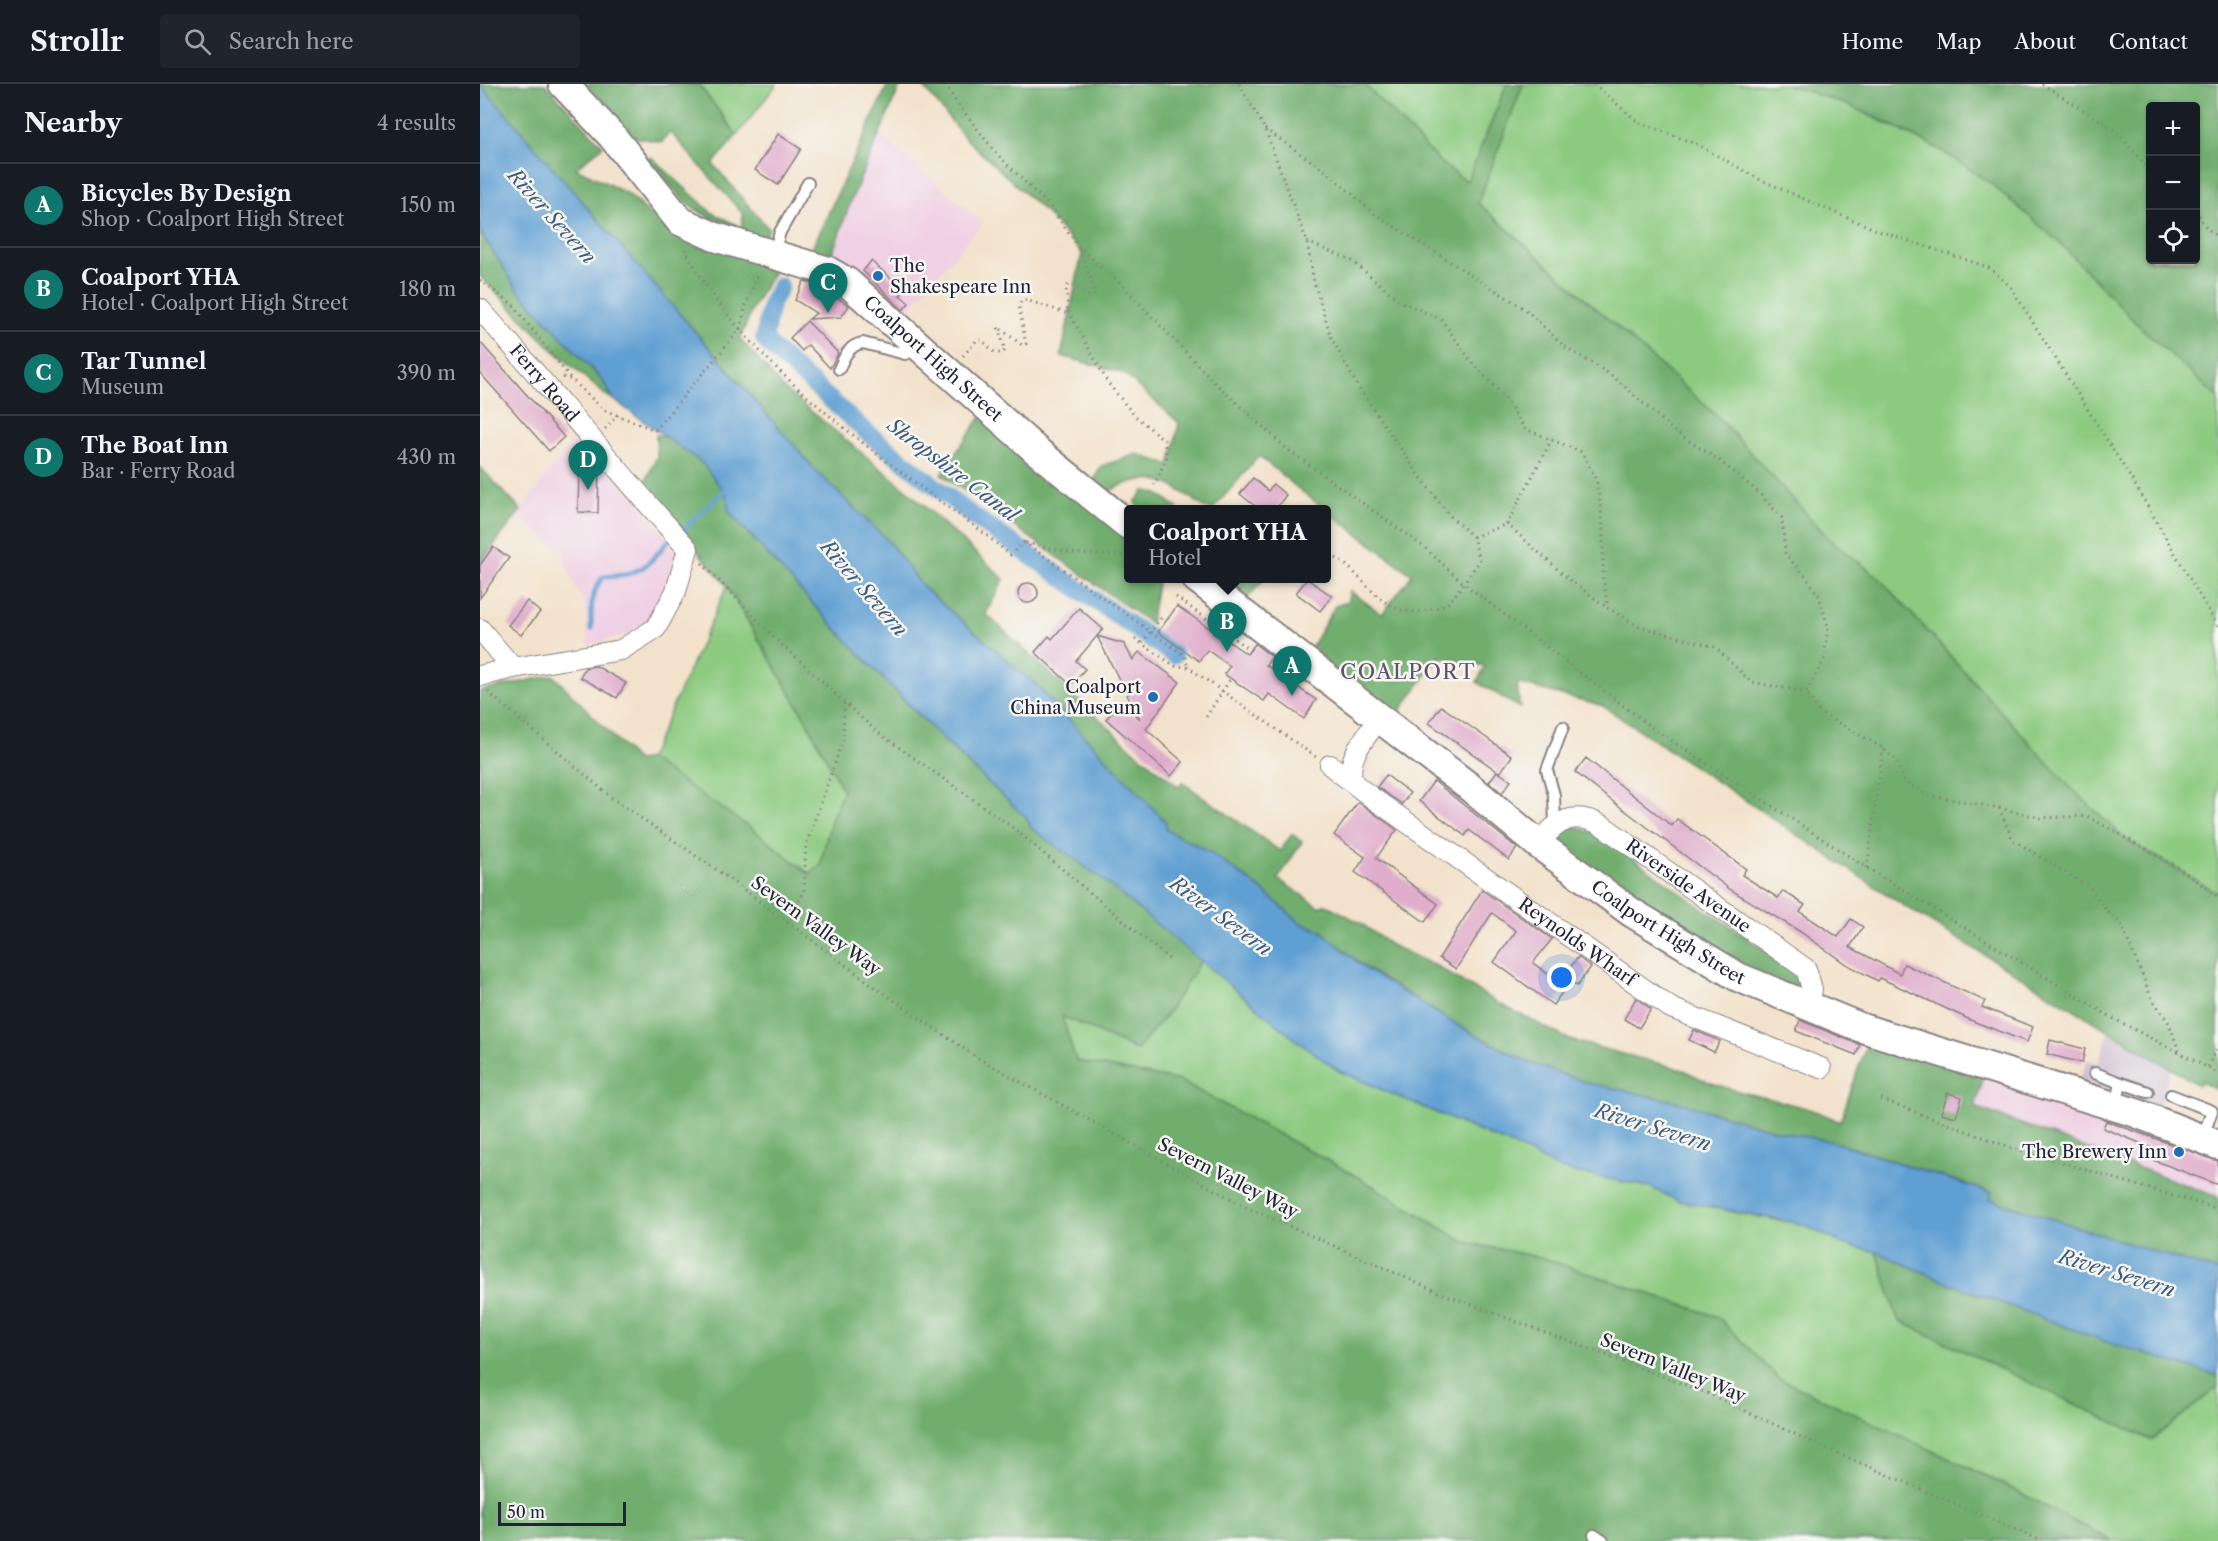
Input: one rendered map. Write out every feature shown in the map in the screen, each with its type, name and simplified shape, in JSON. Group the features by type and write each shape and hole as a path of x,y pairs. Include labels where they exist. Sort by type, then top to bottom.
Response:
{"street":[{"name":"Coalport High Street","path":"563,84 612,136 680,220 766,264 803,265 828,271 847,282 1038,452 1124,522"},
{"name":"Ferry Road","path":"480,309 566,406 627,482 688,549"},
{"path":"483,683 513,668 621,650 656,628 676,591 688,549"},
{"name":"Coalport High Street","path":"1186,588 1258,624 1378,720 1472,789 1546,835 1631,912 1738,977 1862,1028 2118,1095 2210,1142"},
{"path":"480,629 513,668"},
{"path":"1353,782 1349,771 1352,759 1378,720"},
{"name":"Reynolds Wharf","path":"1330,765 1671,1008 1821,1068"},
{"name":"Riverside Avenue","path":"1546,835 1573,818 1588,818 1806,969 1812,989 1809,1006"}],"lane":[{"path":"766,264 780,232 808,183"},
{"path":"839,369 849,349 856,344 863,343 905,354 920,349"},
{"path":"1546,835 1554,795 1547,770 1563,727"},
{"path":"2095,1073 2118,1095 2148,1092"},
{"path":"2171,1095 2215,1112 2210,1142"}],"path":[{"path":"946,84 953,98 996,153 1052,209 1079,247 1123,286 1214,382 1287,449 1424,547 1462,582 1654,729 1868,868 2116,1020 2218,1073"},
{"path":"1239,84 1265,129 1307,242 1314,282 1331,337 1358,387 1428,488 1449,514 1473,537 1480,561 1447,604 1425,611 1403,609 1376,598 1337,556 1331,555"},
{"path":"1594,84 1638,122 1696,144 1759,179 1839,214 1988,267 2010,286 2134,483 2218,627"},
{"path":"2042,84 2116,131 2146,164"},
{"path":"1265,129 1327,172 1376,215 1525,309 1564,346 1614,377 1674,431 1720,462 1758,492 1782,518 1785,554 1804,574 1819,596 1828,626 1824,660 1806,692"},
{"path":"2200,218 2204,225 2218,238"},
{"path":"680,220 685,248 700,279 751,344 864,444 1010,555 1024,542"},
{"path":"1307,242 1351,260 1400,301 1442,319 1471,361 1505,398 1525,429 1582,452 1598,482 1603,526 1603,578 1608,608"},
{"path":"1079,247 1095,291 1094,295 1089,296 1069,284 1066,288 1068,310 1108,383 1134,415 1164,440 1167,457 1154,485"},
{"path":"480,280 513,305 572,380 604,410 655,430 740,329 766,264"},
{"path":"950,374 977,340 982,340 995,353 1003,353 1005,350 998,327 1022,345 1026,344 1019,307 1021,301 1026,300 1062,313 1068,310"},
{"path":"563,377 572,380"},
{"path":"609,426 618,415"},
{"path":"1473,537 1507,524 1552,439"},
{"path":"1507,524 1571,581 1638,626 1715,647 1751,682 1806,692 1820,713 1883,748 1896,760 1904,782 1927,795 2040,818 2087,816 2176,866 2218,897"},
{"path":"1024,542 1073,553 1124,556"},
{"path":"1024,542 1184,655 1188,667"},
{"path":"688,549 778,640 877,732 1011,826 1170,960"},
{"path":"1186,588 1250,650"},
{"path":"1142,643 1161,618"},
{"path":"1135,639 1175,666 1188,667 1330,765"},
{"path":"1206,717 1231,678"},
{"name":"Severn Valley Way","path":"483,683 612,798 976,1058 1244,1206 1438,1292 1707,1393 1814,1443 2042,1541"},
{"path":"787,922 804,892 806,845 843,740 843,701"},
{"path":"1868,868 1883,748"},
{"path":"1999,808 2013,840 2090,888 2106,911 2121,924 2152,999 2169,1023 2180,1052"},
{"path":"2208,1067 2218,1045"},
{"path":"1881,1099 2008,1147 2218,1209"}],"shaded area":[{"path":"879,134 983,223 900,319 830,262 852,198"},
{"path":"576,436 640,505 677,551 678,561 652,617 627,635 588,645 585,604 570,577 563,551 516,516"},
{"path":"2110,1029 2171,1067 2158,1109 2079,1080 2088,1060 2098,1063"},
{"path":"1985,1073 2218,1156 2218,1197 1974,1107"}],"green space":[{"path":"480,84 545,84 603,146 576,168 628,194 669,231 776,268 753,307 740,339 784,389 908,491 1004,579 986,614 1131,748 1179,787 1182,782 1280,851 1292,834 1302,842 1278,879 1320,907 1325,904 1359,922 1391,945 1436,966 1498,1003 1570,1040 1684,1070 1721,1086 1802,1107 1840,1122 1869,1037 1985,1073 1975,1107 2218,1197 2218,1272 1990,1199 1991,1192 1834,1142 1781,1132 1678,1102 1588,1083 1527,1062 1457,1025 1367,969 1320,930 1302,924 1261,889 1208,851 1166,830 1166,822 1038,687 924,588 888,541 817,472"},
{"path":"573,84 699,85 737,135 713,164 769,229 762,243 736,233 688,205 647,160 651,157 711,212 742,228 743,214 670,132 662,142 622,135"},
{"path":"668,84 777,84 737,135 699,85"},
{"path":"888,84 901,84 852,198 831,257 810,253"},
{"path":"921,84 1364,84 1442,164 1467,181 1507,84 1523,84 1478,203 1717,416 1831,541 1879,578 2067,784 2125,839 2218,893 2218,1091 2201,1081 2198,1085 1906,907 1603,706 1517,683 1520,708 1477,682 1485,666 1439,657 1397,715 1309,651 1335,606 1347,602 1350,591 1382,614 1412,575 1331,514 1331,505 1320,505 1259,456 1216,505 1201,505 1169,485 1148,479 1122,485 1105,493 1094,481 1101,466 1137,454 1170,465 1179,423 1123,373 1061,356 1082,253 1046,213 966,139"},
{"path":"1364,84 1507,84 1467,182 1442,164"},
{"path":"1523,84 1786,84 1848,105 1939,149 1994,186 2059,242 2135,322 2218,398 2218,893 2125,839 2067,784 1879,578 1831,541 1717,416 1478,203"},
{"path":"1786,84 2218,84 2218,398 2135,322 2059,242 1994,186 1939,149 1848,105"},
{"path":"480,231 517,289 602,380 614,400 551,348 480,276"},
{"path":"981,417 1124,535 1124,583 1157,583 1150,623 941,474"},
{"path":"656,435 675,442 706,467 726,494 729,512 837,630 948,745 1026,817 1031,828 1102,879 1201,960 1169,1011 1137,1050 1062,1016 1076,1061 1180,1081 1356,1176 1464,1242 1543,1258 1718,1317 1778,1378 2011,1488 2112,1541 480,1541 480,691 553,675 637,761 649,759 755,831 809,874 820,866 831,821 843,790 804,716 727,586 643,486 657,457"},
{"path":"480,467 521,510 480,563"},
{"path":"1144,491 1163,497 1173,505 1136,505 1136,501"},
{"path":"1220,583 1261,583 1245,601"},
{"path":"727,586 804,716 843,790 831,821 820,866 810,874 755,831 649,759"},
{"path":"1574,826 1602,836 1699,906 1789,965 1801,976 1799,990 1718,959 1559,847 1565,829"},
{"path":"1201,960 1296,1040 1339,1071 1525,1151 1559,1169 1650,1187 1736,1213 1802,1224 1843,1244 1877,1252 1898,1320 2151,1440 2218,1387 2218,1541 2112,1541 2011,1488 1778,1378 1718,1317 1543,1258 1464,1242 1356,1176 1180,1081 1076,1061 1061,1015 1137,1050 1169,1011"},
{"path":"1877,1252 1946,1282 2107,1342 2218,1376 2218,1387 2151,1440 1898,1320"}],"water":[{"name":"River Severn","path":"480,84 817,472 888,541 924,588 1038,687 1166,822 1166,830 1208,851 1261,889 1302,924 1320,930 1367,970 1457,1025 1527,1062 1588,1083 1678,1102 1781,1132 1834,1142 1992,1193 1990,1199 2218,1272 2218,1376 2107,1342 1946,1282 1877,1252 1843,1244 1802,1224 1679,1201 1650,1187 1559,1169 1525,1151 1339,1071 1296,1040 1102,879 1031,828 1026,817 911,707 729,512 726,494 702,463 614,400 602,380 517,289 480,231"}],"building":[{"path":"778,134 801,149 778,185 755,170"},
{"name":"The Shakespeare Inn","path":"871,261 905,290 900,295 909,303 903,310 863,271"},
{"path":"804,281 821,286 849,306 841,317 809,319 816,313 795,300"},
{"path":"807,321 838,353 830,368 808,345 802,351 790,338"},
{"path":"480,342 564,437 549,451 480,373"},
{"path":"579,466 599,467 598,513 578,512"},
{"path":"1253,478 1268,491 1273,484 1286,495 1279,505 1254,505 1240,494"},
{"path":"493,547 509,558 480,598 480,565"},
{"path":"1028,583 1035,586 1038,593 1035,600 1028,603 1021,600 1018,593 1021,586"},
{"path":"1304,583 1313,583 1332,596 1320,611 1296,593"},
{"path":"527,601 540,612 521,635 508,625"},
{"path":"1177,606 1247,654 1255,644 1272,657 1266,665 1316,700 1304,719 1269,694 1264,701 1224,674 1230,666 1207,650 1199,661 1158,632"},
{"path":"1079,608 1103,629 1076,661 1085,669 1071,685 1035,652 1049,636 1052,639"},
{"path":"1097,636 1124,644 1133,660 1139,652 1180,682 1146,729 1183,762 1171,776 1106,719 1121,702 1140,719 1127,695 1130,692 1123,687"},
{"path":"596,666 626,683 617,698 580,677 585,668"},
{"path":"1441,706 1512,756 1500,773 1429,723"},
{"path":"1586,758 1672,826 1677,819 1746,869 1742,875 1778,898 1783,891 1805,905 1800,912 1838,937 1851,919 1863,927 1850,947 1900,974 1904,964 1985,1001 1982,1007 2033,1027 2027,1042 1975,1022 1880,978 1878,981 1846,964 1799,931 1731,890 1575,772"},
{"path":"1497,771 1511,781 1502,793 1489,782"},
{"path":"1386,775 1410,793 1402,804 1377,787"},
{"path":"1434,781 1517,848 1509,860 1469,830 1465,836 1419,801"},
{"path":"1358,802 1397,830 1376,858 1438,904 1425,922 1355,872 1365,857 1334,835"},
{"path":"1482,890 1552,939 1533,963 1566,987 1553,1005 1494,962 1516,931 1492,913 1456,969 1439,958"},
{"path":"1578,957 1591,967 1577,986 1564,976"},
{"path":"1636,998 1651,1009 1639,1028 1624,1019"},
{"path":"1800,1020 1860,1045 1856,1055 1796,1031"},
{"path":"1694,1030 1720,1041 1714,1052 1689,1040"},
{"path":"2050,1040 2085,1049 2082,1063 2047,1054"},
{"path":"1948,1093 1962,1097 1956,1117 1941,1113"},
{"name":"The Brewery Inn","path":"2106,1121 2218,1161 2218,1185 2148,1158 2152,1148 2103,1128"}],"waterway":[{"name":"Shropshire Canal","path":"780,286 771,304 764,339 771,347 870,435 973,516 1174,655"},
{"path":"683,530 725,490"},
{"path":"591,629 593,595 603,577 640,569 668,541"}],"place":[{"name":"The Shakespeare Inn","path":"878,276"},
{"name":"Tar Tunnel","path":"828,313"},
{"name":"The Boat Inn","path":"588,490"},
{"name":"Coalport YHA","path":"1227,652"},
{"name":"Bicycles By Design","path":"1292,696"},
{"name":"Coalport China Museum","path":"1153,697"},
{"name":"The Brewery Inn","path":"2179,1152"}],"district":[{"name":"COALPORT","path":"1408,671"}]}
